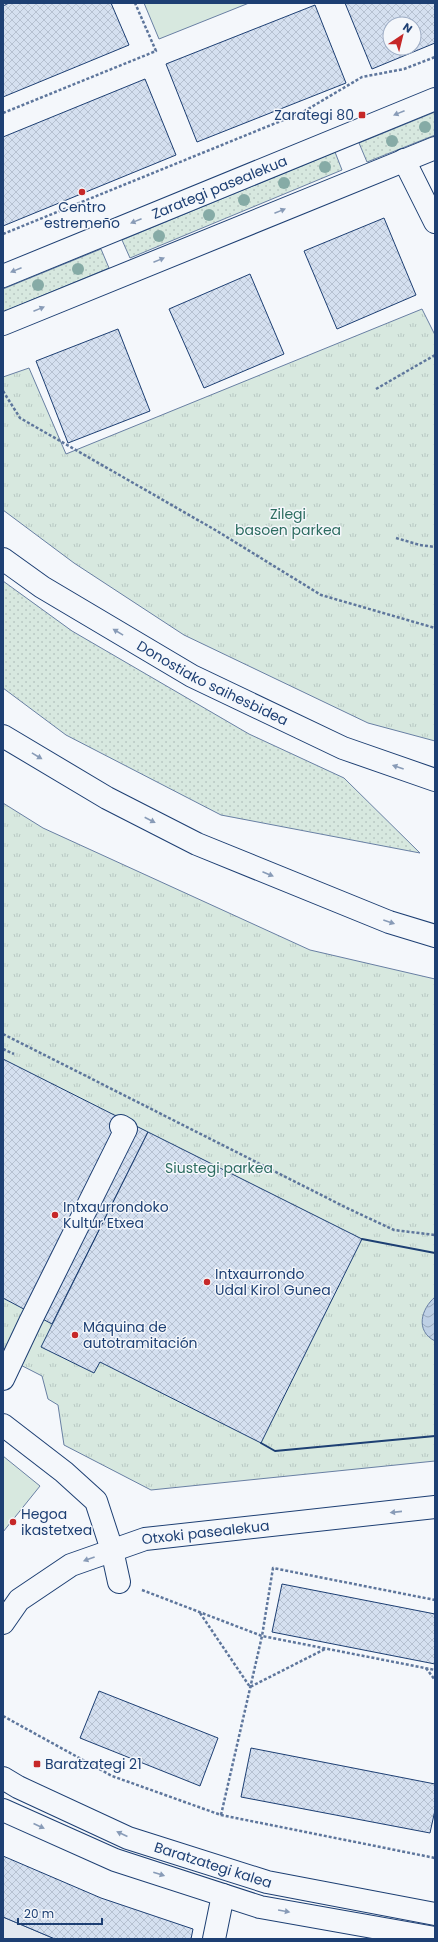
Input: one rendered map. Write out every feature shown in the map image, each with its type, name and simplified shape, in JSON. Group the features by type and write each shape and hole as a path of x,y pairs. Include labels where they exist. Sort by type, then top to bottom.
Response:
{"main road":[{"name":"Zarategi pasealekua","path":"3,276 435,99"},
{"path":"3,324 435,148"},
{"path":"404,160 435,222"},
{"name":"Donostiako saihesbidea","path":"3,559 42,587 192,676 343,748 435,780"},
{"path":"3,736 107,798 197,844 390,922 435,936"},
{"path":"3,1379 126,1129 121,1126"},
{"path":"3,1425 64,1472 96,1501 112,1550 119,1582"},
{"name":"Otxoki pasealekua","path":"3,1624 19,1600 71,1565 145,1538 435,1507"},
{"name":"Baratzategi kalea","path":"3,1778 18,1787 128,1838 267,1882 306,1891 435,1914"},
{"name":"Baratzategi kalea","path":"3,1810 114,1860 260,1907 427,1938"},
{"path":"306,1891 326,1905 412,1923 427,1938"},
{"path":"214,1939 223,1895"}],"path":[{"path":"3,113 156,51 135,3"},
{"path":"3,234 303,112 362,77 404,69 435,57"},
{"path":"376,389 435,355"},
{"path":"3,391 20,418 217,531 321,595 435,628"},
{"path":"396,538 420,545 435,547"},
{"path":"3,1034 346,1208 394,1230 435,1235"},
{"path":"3,1049 14,1054"},
{"path":"221,1815 262,1636 273,1568 435,1600"},
{"path":"119,1582 262,1636 435,1670"},
{"path":"200,1612 250,1687"},
{"path":"250,1687 325,1649"},
{"path":"426,1668 435,1680"},
{"path":"3,1716 112,1776 221,1815 435,1858"}],"green space":[{"path":"144,3 249,3 159,39"},
{"path":"435,112 435,135 367,162 359,143"},
{"path":"335,152 342,170 130,258 122,240"},
{"path":"101,249 109,268 3,312 3,289"},
{"name":"Zilegi basoen parkea","path":"422,309 435,335 435,741 368,723 184,635 74,563 3,510 3,377 29,368 66,454"},
{"path":"3,581 72,631 249,734 344,778 420,853 221,815 66,735 3,688"},
{"name":"Siustegi parkea","path":"3,803 43,828 310,950 435,979 435,1461 151,1490 64,1445 58,1405 48,1399 42,1376 3,1356"},
{"name":"Hegoa ikastetxea","path":"3,1456 40,1486 3,1532"}],"shaded area":[{"path":"3,1917 55,1939 3,1939"}],"water":[{"path":"435,1297 435,1341 425,1332 422,1320 426,1308"}],"building":[{"path":"9,3 111,3 129,45 3,97 3,6"},
{"path":"345,3 435,3 435,43 422,48 422,16 382,16 382,56 404,56 372,69"},
{"path":"315,5 346,83 197,142 166,64"},
{"path":"145,79 176,155 3,226 3,137"},
{"path":"384,218 416,295 337,329 304,251"},
{"path":"250,274 284,354 204,388 169,309"},
{"path":"118,329 150,411 68,443 36,361"},
{"name":"Intxaurrondoko Kultur Etxea","path":"3,1059 148,1132 52,1324 3,1298"},
{"name":"Intxaurrondo Udal Kirol Gunea","path":"148,1132 362,1239 261,1443 100,1362 94,1373 41,1347"},
{"path":"282,1584 435,1614 435,1664 272,1632"},
{"path":"99,1691 218,1738 200,1786 80,1738"},
{"path":"251,1748 435,1784 435,1810 430,1833 241,1797"},
{"path":"3,1856 101,1898 193,1929 191,1939 55,1939 3,1917"}],"wall":[{"path":"362,1239 435,1253"},
{"path":"261,1443 275,1451 435,1436"}],"place":[{"name":"Zarategi 80","path":"362,115"},
{"name":"Centro estremeño","path":"82,192"},
{"name":"Intxaurrondoko Kultur Etxea","path":"55,1215"},
{"name":"Intxaurrondo Udal Kirol Gunea","path":"207,1282"},
{"name":"Máquina de autotramitación","path":"75,1335"},
{"name":"Hegoa ikastetxea","path":"13,1522"},
{"name":"Baratzategi 21","path":"37,1764"}]}
